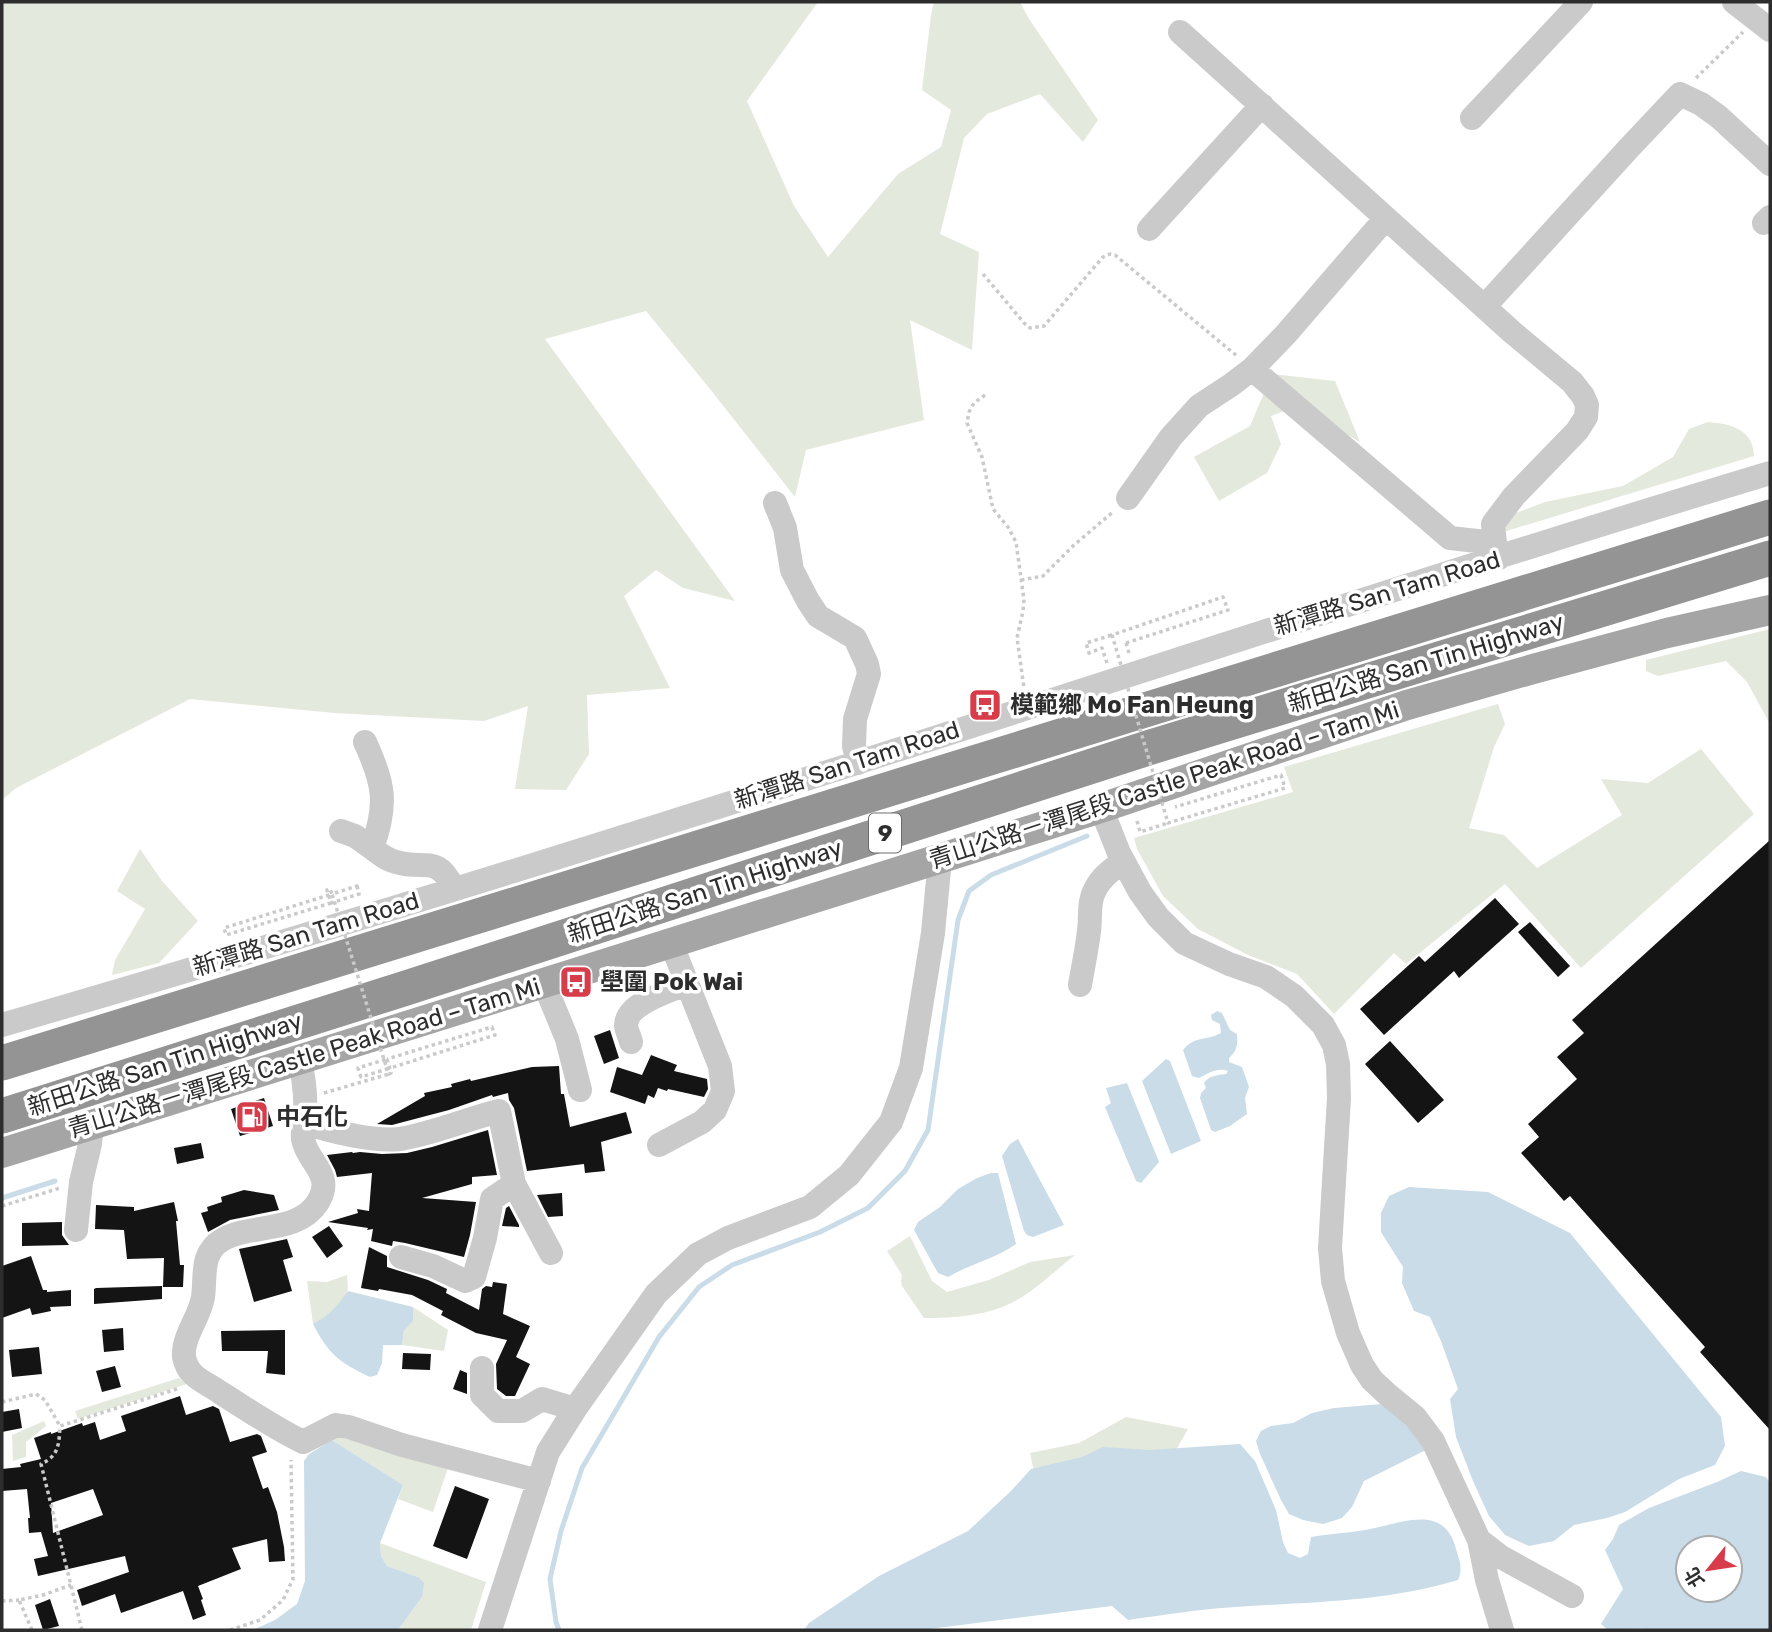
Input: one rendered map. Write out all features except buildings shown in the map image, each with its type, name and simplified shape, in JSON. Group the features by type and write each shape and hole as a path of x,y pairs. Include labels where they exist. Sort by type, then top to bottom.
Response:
{"highway":[{"name":"新田公路 San Tin Highway","path":"2,1063 1770,517"},
{"name":"新田公路 San Tin Highway","path":"2,1116 1152,747 1770,558"}],"main road":[{"name":"青山公路－潭尾段 Castle Peak Road – Tam Mi","path":"2,1153 1101,808 1407,705 1667,633 1770,610"}],"street":[{"path":"1472,118 1581,2"},
{"path":"1734,2 1763,25"},
{"path":"1180,32 1484,307 1572,382 1587,405 1586,416 1577,430 1514,496 1493,524 1497,550 1450,538 1252,369"},
{"path":"1484,307 1680,94 1702,104 1719,117 1770,164"},
{"path":"1149,229 1262,105"},
{"path":"1128,498 1171,437 1199,406 1252,369 1286,334 1386,218"},
{"name":"新潭路 San Tam Road","path":"2,1025 246,954 858,763 1204,651 1497,550 1770,473"},
{"path":"775,503 785,528 792,570 807,601 818,616 855,638 867,664 869,674 855,719 854,746 858,763"},
{"path":"365,741 383,794 380,825 372,848"},
{"path":"1101,808 1123,861 1158,917 1184,943 1229,964 1266,977 1294,996 1318,1018 1334,1045 1338,1064 1339,1098 1331,1248 1332,1281 1362,1365 1377,1385 1415,1417 1433,1441 1479,1540 1487,1580 1502,1630"},
{"path":"341,831 355,836 384,858 398,863 440,868 454,889"},
{"path":"490,1630 548,1452 656,1294 698,1254 728,1238 810,1207 849,1175 891,1122 911,1068 933,933 940,859"},
{"path":"1080,985 1090,926 1090,901 1104,876 1123,861"},
{"path":"659,1145 702,1122 715,1110 723,1091 720,1066 671,943"},
{"path":"544,983 567,1039 580,1090"},
{"path":"631,1042 626,1026 629,1016 638,1005 686,984"},
{"path":"300,1060 304,1078 303,1138 322,1174 323,1187 318,1202 300,1218 232,1236 214,1246 204,1264 202,1299 185,1347 184,1358 190,1371 281,1432 303,1442 336,1424 402,1445 539,1481"},
{"path":"304,1111 351,1134 377,1139 402,1139 499,1111 514,1184 551,1253"},
{"path":"76,1230 81,1182 92,1124"},
{"path":"401,1257 433,1266 465,1282 474,1276 492,1199 514,1184"},
{"path":"482,1368 482,1395 498,1411 522,1410 542,1399 575,1409"},
{"path":"1479,1540 1501,1557 1572,1596"}],"path":[{"path":"1680,94 1763,25"},
{"path":"984,274 1024,323 1035,328 1044,326 1103,257 1115,255 1252,369"},
{"path":"985,395 974,404 967,423 982,457 993,509 1009,527 1016,542 1023,611 1017,638 1025,693"},
{"path":"1021,580 1043,576 1128,498"},
{"path":"1108,666 1102,648 1089,653 1086,643 1223,597 1228,610 1126,643 1130,659"},
{"path":"1112,635 1168,824"},
{"path":"1145,815 1136,818 1140,832 1285,788 1281,775 1175,807"},
{"path":"331,891 224,928 226,935 331,903 359,894 357,886 327,890 331,903"},
{"path":"331,891 388,1071"},
{"path":"304,1111 388,1071 495,1035 492,1027 387,1059 358,1068 361,1077 388,1071 391,1073 387,1059"},
{"path":"2,1206 81,1182"},
{"path":"60,1426 202,1381"},
{"path":"2,1402 36,1394 45,1400 60,1426 55,1455 41,1464 82,1630"},
{"path":"230,1630 260,1620 283,1600 293,1579 291,1458 303,1442"},
{"path":"2,1601 43,1595 71,1585"},
{"path":"19,1600 32,1630"}],"shaded area":[{"path":"2,2 818,2 747,101 794,206 828,257 898,174 941,147 951,110 922,90 934,2 1020,2 1098,120 1083,142 1040,94 987,114 964,138 940,234 979,252 972,350 910,320 924,420 806,450 795,497 646,311 545,339 735,601 683,588 656,570 624,596 670,688 587,695 589,754 566,790 515,789 528,706 484,721 334,713 190,699 16,788 2,800"},
{"path":"1272,374 1335,381 1360,442 1297,406 1271,416 1281,444 1267,473 1219,501 1194,457 1250,426"},
{"path":"1708,422 1725,424 1745,434 1753,447 1754,456 1503,532 1511,515 1545,502 1623,486 1673,457 1689,429"},
{"path":"1770,629 1770,724 1747,682 1726,661 1658,676 1646,671 1646,660"},
{"path":"1498,704 1505,724 1494,747 1469,828 1504,835 1537,868 1622,815 1601,779 1648,783 1701,749 1754,814 1581,968 1505,884 1406,964 1394,953 1334,1014 1297,974 1248,955 1198,929 1163,896 1137,849 1134,838 1293,792 1284,767"},
{"path":"140,849 162,881 198,921 159,963 112,975 115,960 145,909 117,891"},
{"path":"910,1236 932,1281 947,1292 989,1280 1030,1262 1075,1255 1028,1293 1004,1306 965,1316 924,1318 902,1286 902,1275 887,1251"},
{"path":"347,1275 348,1290 341,1302 328,1315 313,1324 307,1281 327,1282"},
{"path":"413,1307 448,1330 444,1351 402,1345 404,1331 413,1321"},
{"path":"179,1378 187,1384 78,1419 75,1411"},
{"path":"1126,1417 1188,1429 1168,1464 1037,1485 1030,1453 1079,1443"},
{"path":"44,1421 46,1426 26,1442 26,1457 13,1461 12,1435"},
{"path":"348,1433 449,1465 433,1512 398,1499 403,1485 332,1440"},
{"path":"380,1543 486,1582 471,1630 398,1630 422,1597 418,1577 387,1566 381,1556"}],"water":[{"path":"1217,1011 1222,1013 1230,1030 1237,1034 1236,1047 1229,1062 1242,1067 1249,1087 1245,1098 1247,1114 1230,1126 1215,1132 1211,1130 1200,1098 1201,1093 1206,1088 1204,1083 1208,1079 1228,1071 1217,1070 1199,1078 1192,1076 1183,1050 1192,1042 1221,1033 1220,1024 1212,1020 1211,1015"},
{"path":"1166,1059 1170,1061 1201,1141 1171,1154 1142,1081"},
{"path":"1127,1083 1159,1162 1141,1183 1136,1181 1105,1107 1111,1103 1106,1088"},
{"path":"1018,1139 1064,1225 1033,1237 1024,1231 1002,1156 1010,1144"},
{"path":"991,1173 998,1173 1016,1244 948,1277 938,1273 914,1230 918,1222 940,1207 958,1189"},
{"path":"1409,1187 1488,1192 1570,1233 1721,1417 1725,1446 1715,1465 1679,1479 1625,1512 1574,1525 1554,1541 1529,1546 1505,1535 1489,1516 1456,1437 1450,1399 1458,1389 1441,1341 1430,1317 1414,1311 1402,1283 1403,1267 1381,1232 1381,1213 1389,1196"},
{"path":"348,1291 413,1307 413,1321 404,1331 402,1345 383,1345 382,1363 377,1375 370,1377 336,1357 313,1324 333,1310"},
{"path":"1382,1404 1410,1408 1426,1450 1364,1481 1352,1507 1342,1518 1323,1524 1289,1514 1260,1454 1256,1441 1261,1431 1334,1408"},
{"path":"332,1440 403,1485 380,1543 381,1556 387,1566 418,1577 424,1583 422,1597 398,1630 253,1630 275,1620 297,1604 305,1581 304,1461 309,1454"},
{"path":"1240,1444 1255,1461 1276,1510 1288,1553 1300,1558 1308,1554 1311,1537 1365,1530 1405,1521 1431,1521 1441,1525 1450,1534 1460,1565 1458,1580 1375,1597 1208,1609 1128,1620 1112,1606 921,1630 804,1630 809,1623 879,1576 968,1531 1031,1469 1082,1457 1103,1447 1150,1450"},
{"path":"1741,1471 1766,1477 1770,1483 1770,1630 1608,1630 1601,1624 1623,1589 1605,1550 1619,1525 1649,1508"}],"waterway":[{"path":"559,1630 550,1579 561,1531 582,1468 659,1337 699,1287 732,1265 820,1232 868,1208 905,1171 928,1130 958,920 969,891 991,875 1087,836"},
{"path":"2,1198 55,1181"}],"place":[{"name":"模範鄉 Mo Fan Heung","path":"985,705"},
{"name":"壆圍 Pok Wai","path":"576,982"},
{"name":"中石化","path":"252,1117"}]}
